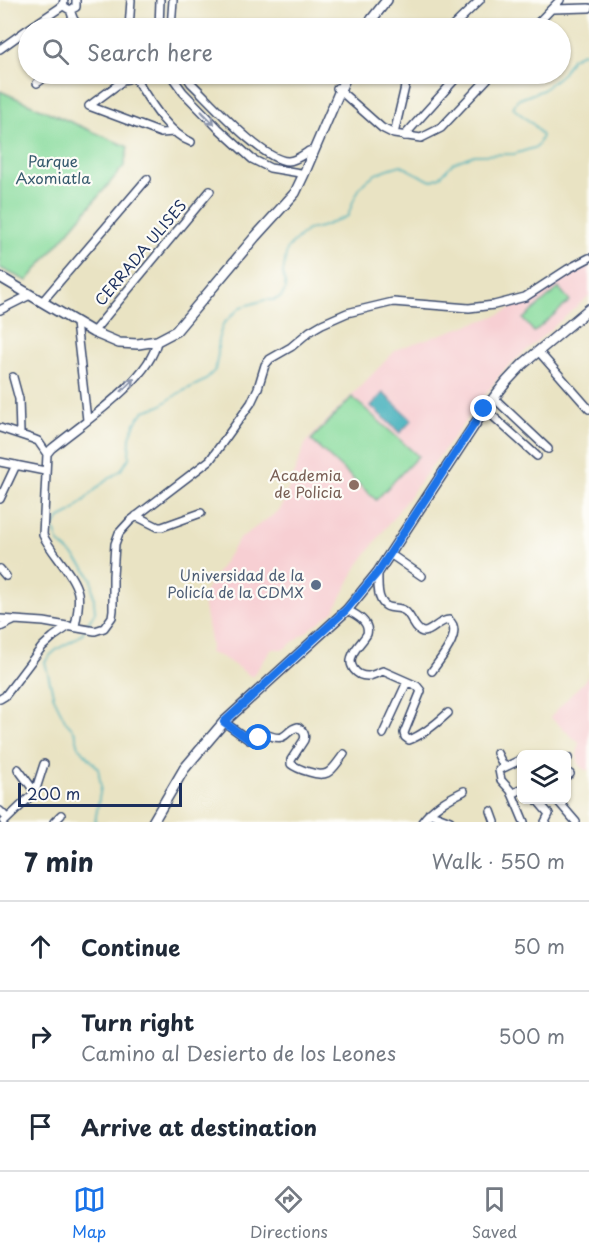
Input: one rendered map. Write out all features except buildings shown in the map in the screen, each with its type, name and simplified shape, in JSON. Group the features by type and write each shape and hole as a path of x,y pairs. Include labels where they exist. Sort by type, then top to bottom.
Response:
{"main road":[{"path":"367,18 379,0"},
{"path":"373,18 387,0"},
{"path":"0,277 76,323 119,343 138,344 157,340 176,331 295,193 340,84"},
{"path":"284,203 339,88"},
{"path":"153,822 184,769 226,720 346,610 378,572 484,409 507,381 523,364 589,309"}],"street":[{"path":"70,10 76,7 76,0"},
{"path":"130,18 131,0"},
{"path":"159,18 160,0"},
{"path":"170,18 173,0"},
{"path":"466,18 480,0"},
{"path":"544,18 560,0"},
{"path":"44,18 64,3 73,18"},
{"path":"553,9 589,8"},
{"path":"0,49 18,37"},
{"path":"119,84 89,106 161,133 174,132"},
{"path":"139,84 174,132 190,142"},
{"path":"177,84 252,159 270,168 300,173"},
{"path":"192,84 264,152 277,159 289,161 309,151"},
{"path":"394,134 406,84"},
{"path":"404,135 451,84"},
{"path":"339,88 382,128 394,134 421,138 441,128 483,84"},
{"path":"285,171 289,161"},
{"path":"42,302 147,179"},
{"name":"CERRADA ULISES","path":"93,332 210,191"},
{"path":"0,619 44,622 95,631 104,628 112,617 115,544 119,533 136,516 210,460 251,403 265,365 310,331 347,313 393,302 469,308 494,305 525,297 589,258"},
{"path":"0,310 30,295"},
{"path":"76,323 87,420"},
{"path":"74,626 79,603 75,585 42,535 47,454 51,448 126,389 144,369 155,352 157,340"},
{"path":"539,352 589,409"},
{"path":"13,377 19,399 20,434"},
{"path":"494,398 548,449"},
{"path":"484,409 537,456"},
{"path":"0,428 38,441 47,454"},
{"path":"0,462 45,471"},
{"path":"0,499 16,465"},
{"path":"136,516 162,527 201,513"},
{"path":"390,554 422,576"},
{"path":"0,569 6,576"},
{"path":"378,572 380,598 383,604 387,607 403,609 420,630 427,631 445,620 453,624 455,631 453,639 432,671"},
{"path":"346,610 361,618 369,630 351,657 351,666 354,670 368,676 383,671 417,686 421,691 404,733 405,737 409,740 424,733 448,713"},
{"path":"0,627 13,621"},
{"path":"0,699 42,647 53,637 74,626"},
{"path":"383,734 407,682"},
{"path":"226,720 249,740 265,735 280,738 291,729 298,727 305,737 291,760 291,764 317,775 329,773 344,754"},
{"path":"497,753 501,780 512,794 524,822"},
{"path":"501,769 517,761"},
{"path":"0,811 6,820 35,792 44,764"},
{"path":"18,769 35,792"},
{"path":"422,822 443,802 464,791"},
{"path":"512,794 517,792"},
{"path":"540,804 549,814 545,822"},
{"path":"560,804 576,822"},
{"path":"490,811 495,822"},
{"path":"429,813 450,821"},
{"path":"428,822 429,813"},
{"path":"54,822 61,815"}],"shaded area":[{"name":"Academia de Policia","path":"589,265 589,296 504,370 358,565 334,611 284,649 272,649 252,677 222,657 209,653 211,646 202,596 239,539 280,510 306,442 397,349 501,314"},
{"path":"589,676 589,770 585,770 579,764 577,756 579,743 550,717"}],"green space":[{"name":"Parque Axomiatla","path":"0,91 128,147 124,166 27,281 0,268"},
{"path":"559,288 570,301 534,332 523,319"},
{"path":"352,397 418,456 376,500 311,440"}],"water":[{"path":"383,393 412,420 400,433 371,406"}],"waterway":[{"path":"571,60 583,53 589,53"},
{"path":"86,627 95,612 92,579 73,555 59,543 53,527 60,518 72,512 99,486 121,470 129,458 130,437 135,423 144,411 160,406 179,393 204,381 215,370 218,340 223,324 241,307 281,297 286,289 283,273 287,249 307,230 348,216 357,193 370,178 382,171 401,165 431,181 440,177 453,163 474,155 514,154 537,147 542,136 535,126 513,108 517,100 543,90 550,84"},
{"path":"84,631 55,651 45,662 54,698 66,722 75,732 79,747 98,768 101,787 95,822"}],"place":[{"name":"Academia de Policia","path":"354,485"},
{"name":"Universidad de la Policía de la CDMX","path":"316,585"}],"route":[{"path":"259,738 249,740 224,722 326,630 378,572 484,409"}]}
